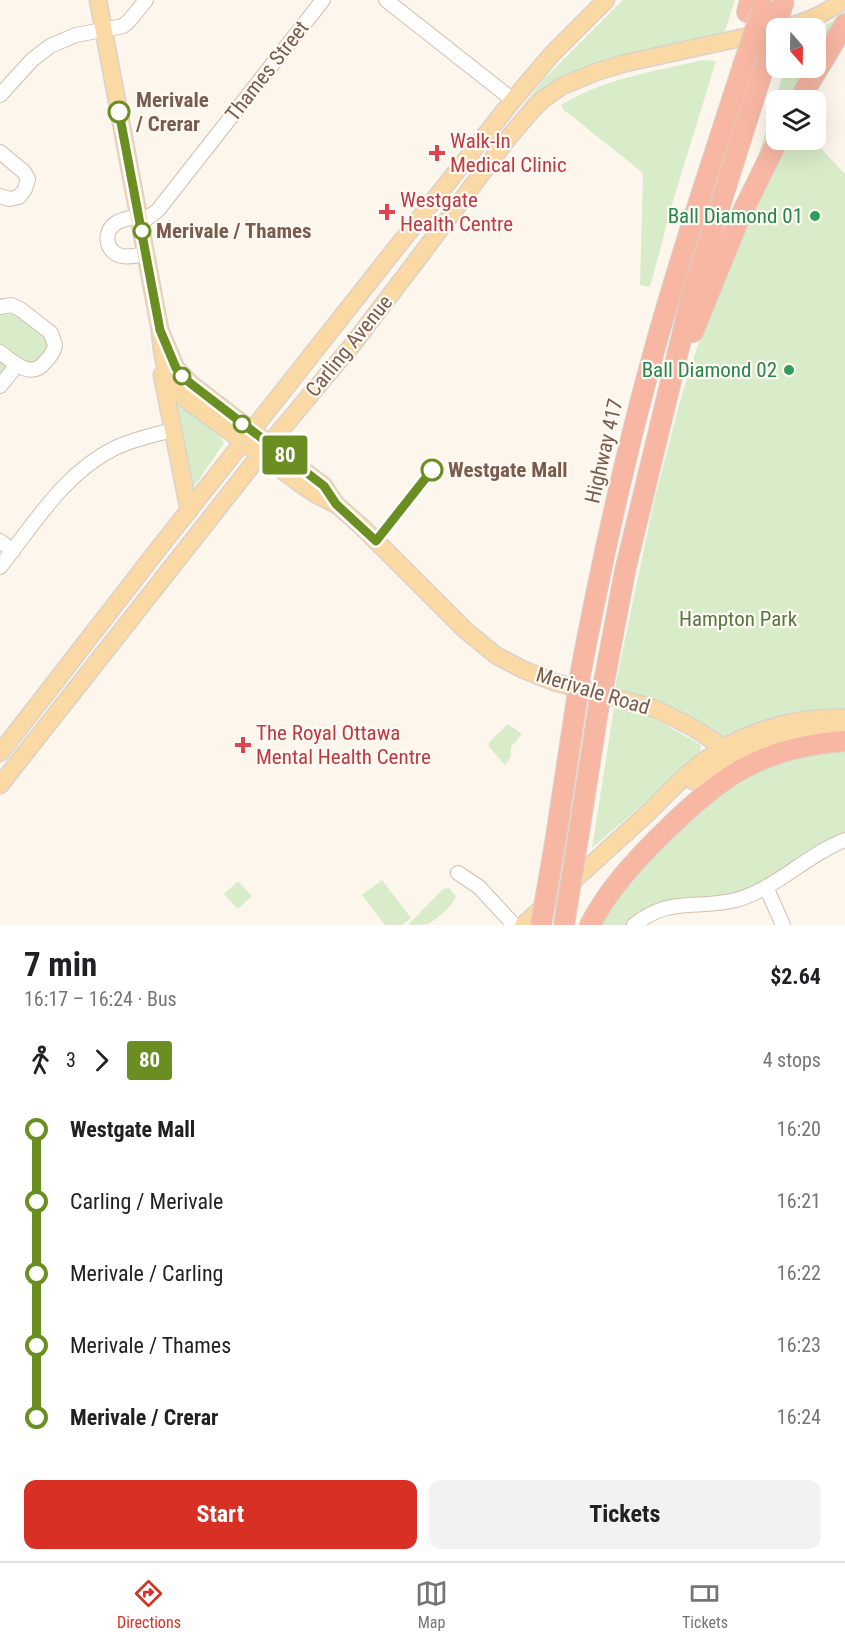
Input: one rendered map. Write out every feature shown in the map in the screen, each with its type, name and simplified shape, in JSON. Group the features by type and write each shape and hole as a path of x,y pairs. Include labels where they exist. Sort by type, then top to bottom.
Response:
{"highway":[{"path":"564,925 599,704 625,571 692,294 784,0"},
{"name":"Highway 417","path":"541,925 580,676 605,553 646,381 744,63 756,5"},
{"path":"805,90 845,24"},
{"path":"670,384 739,219 773,150"},
{"path":"590,925 607,896 630,867 683,814 713,788 741,769 770,756 817,743 845,741"}],"main road":[{"name":"Merivale Road","path":"98,0 160,330 162,353 169,378 181,396 248,436"},
{"name":"Carling Avenue","path":"3,743 513,99 552,54 606,0"},
{"path":"814,18 832,9 843,0"},
{"name":"Carling Avenue","path":"0,784 265,449 353,344 515,128 542,100 562,86 596,72 626,63 766,32"},
{"name":"Merivale Road","path":"160,330 181,374 317,495 336,504 363,528 465,630 497,656 554,682 656,709 692,727 723,747"},
{"path":"162,353 162,376 189,511"},
{"path":"523,925 648,813 690,772 723,747 744,737 784,725 817,719 845,718"},
{"path":"648,813 697,778 749,750 794,735 845,731"},
{"path":"723,747 749,750"}],"street":[{"path":"0,96 32,60 50,46 76,35 126,24 146,0"},
{"name":"Thames Street","path":"140,220 158,210 323,0"},
{"path":"386,0 513,99"},
{"path":"0,152 24,172 28,179 19,197 9,199 0,196"},
{"path":"140,220 124,220 114,224 108,232 107,241 111,250 119,256 131,257 146,254"},
{"path":"0,307 10,304 15,306 51,333 55,341 55,349 43,366 38,369 30,370 17,365 0,352"},
{"path":"0,386 17,365"},
{"path":"0,567 62,488 92,462 129,442 173,430"},
{"path":"0,541 13,551"},
{"path":"634,925 650,914 668,907 726,902 744,897 766,887 819,852 845,840"},
{"path":"458,873 479,887 513,925"},
{"path":"766,887 783,925"}],"green space":[{"path":"623,0 735,0 724,34 526,106 524,104 544,79"},
{"path":"845,11 845,15 826,44 826,25"},
{"path":"703,60 716,61 673,201 650,287 640,285 643,173 564,110 561,105 612,82"},
{"path":"782,78 806,78 799,90 778,90"},
{"path":"766,130 767,150 755,166"},
{"name":"Hampton Park","path":"781,150 822,150 845,174 845,711 757,725 722,737 615,687 654,501 680,401 709,311"},
{"path":"6,310 12,310 46,335 50,345 39,363 0,384 0,315"},
{"path":"174,405 178,405 204,422 224,443 194,487 191,487"},
{"path":"614,708 651,717 701,745 700,755 592,848"},
{"path":"508,724 522,734 511,747 511,757 505,765 489,747 489,742"},
{"path":"845,744 845,844 766,891 680,909 639,925 596,925 683,817 747,770"},
{"path":"382,880 411,918 402,925 385,925 362,895"},
{"path":"238,881 252,896 238,909 224,894"},
{"path":"449,888 456,896 444,912 428,924 408,925 443,889"}],"bus line":[{"name":"80","path":"119,112 160,330 176,368 181,374 200,392 324,486 336,504 376,541 432,470"}],"place":[{"name":"Merivale / Crerar","path":"119,112"},
{"name":"Walk-In Medical Clinic","path":"437,153"},
{"name":"Westgate Health Centre","path":"387,212"},
{"name":"Ball Diamond 01","path":"815,216"},
{"name":"Merivale / Thames","path":"142,231"},
{"name":"Ball Diamond 02","path":"789,370"},
{"name":"Westgate Mall","path":"432,470"},
{"name":"The Royal Ottawa Mental Health Centre","path":"243,745"}]}
